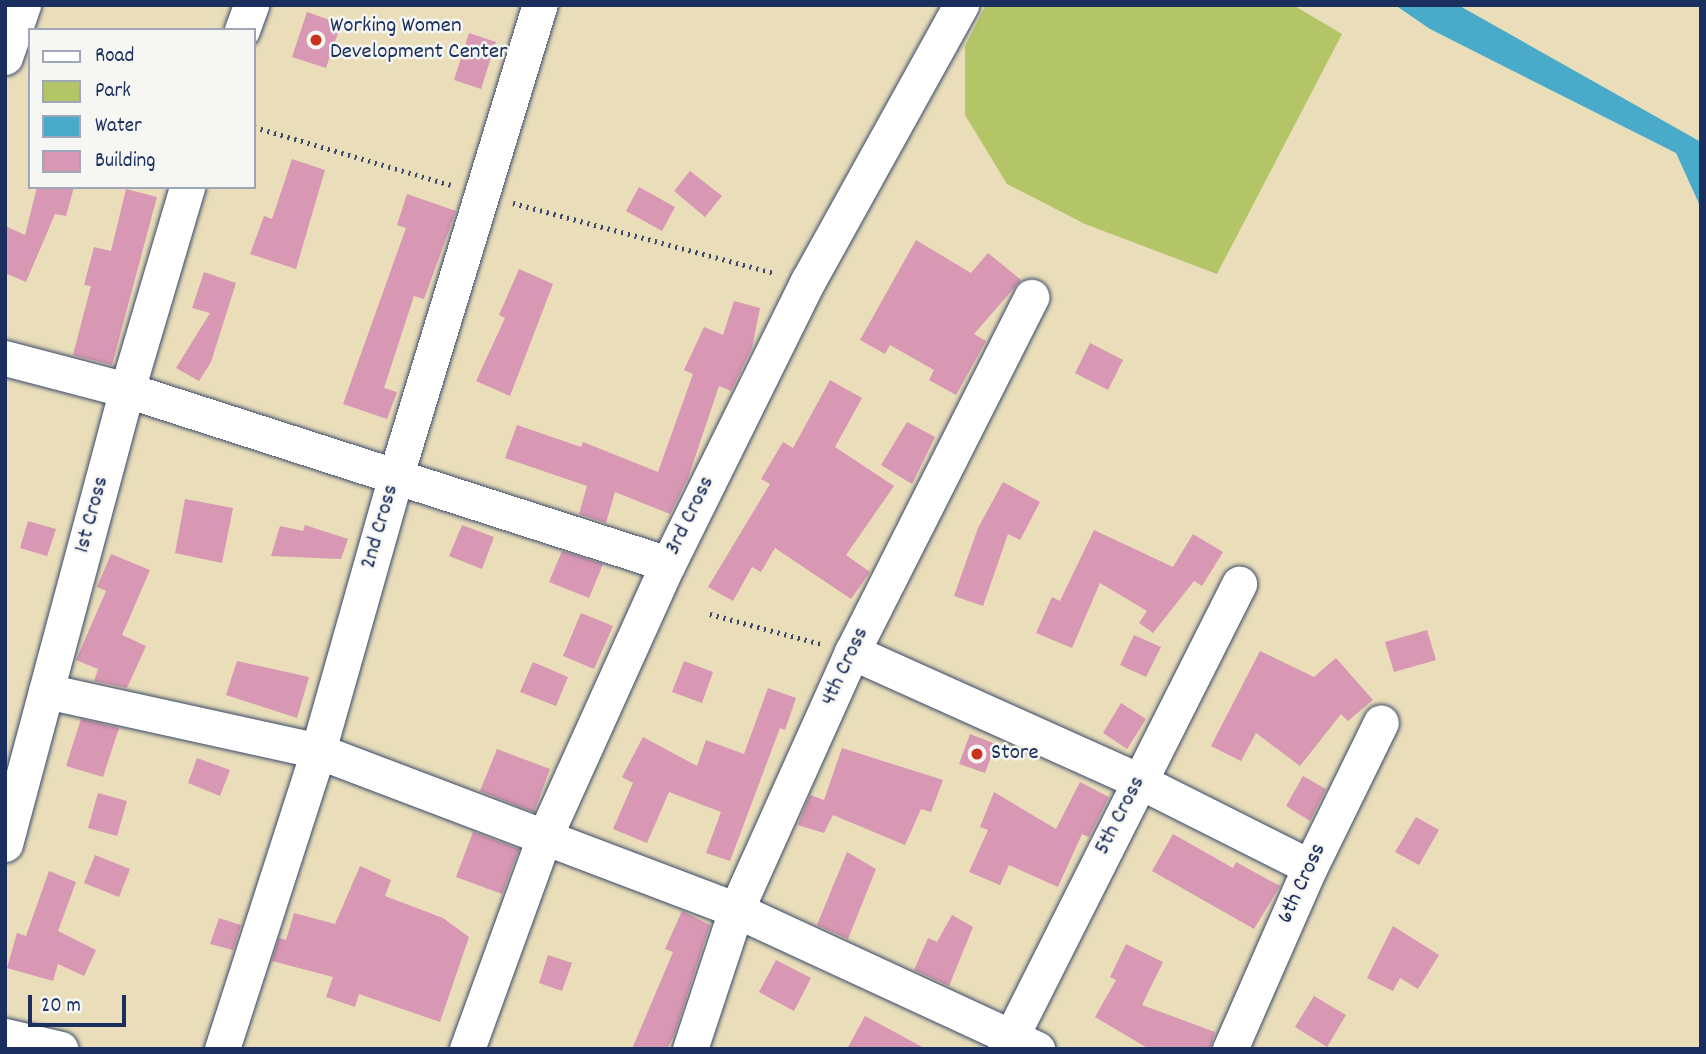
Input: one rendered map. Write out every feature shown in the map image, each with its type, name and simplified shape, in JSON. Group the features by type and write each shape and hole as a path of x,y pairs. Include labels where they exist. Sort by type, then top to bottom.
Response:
{"street":[{"path":"5,57 23,5"},
{"path":"243,28 251,5"},
{"name":"2nd Cross","path":"222,1049 318,751 395,478 540,5"},
{"name":"3rd Cross","path":"467,1049 544,838 668,564 808,281 961,5"},
{"name":"1st Cross","path":"5,845 127,390 186,189"},
{"name":"4th Cross","path":"690,1049 736,910 852,652 1031,297"},
{"path":"5,358 127,390 668,564"},
{"name":"5th Cross","path":"1017,1045 1139,781 1239,584"},
{"path":"852,652 1139,781 1310,867"},
{"path":"46,691 318,751 736,910 1017,1045"},
{"name":"6th Cross","path":"1230,1049 1310,867 1381,722"},
{"path":"5,1036 61,1049"}],"path":[{"path":"256,128 482,195 808,281"},
{"path":"710,614 852,652"}],"green space":[{"path":"986,5 1293,5 1342,34 1217,274 1085,224 1007,184 965,115 965,46"}],"water":[{"path":"1395,5 1458,5 1701,142 1701,208 1676,153 1430,29"}],"building":[{"name":"Working Women Development Center","path":"307,12 341,24 326,68 292,57"},
{"path":"469,33 496,42 481,89 454,80"},
{"path":"292,159 325,170 296,269 250,254 264,216 272,219"},
{"path":"690,171 722,196 705,217 674,191"},
{"path":"639,187 675,207 662,231 626,211"},
{"path":"36,189 73,189 66,216 55,214 26,282 5,273 5,226 25,235"},
{"path":"126,189 157,197 112,365 73,355 91,286 84,285 94,247 111,251"},
{"path":"407,194 456,211 424,299 414,296 384,388 397,392 387,419 343,404 406,228 397,225"},
{"path":"916,240 971,273 988,253 1021,280 974,334 986,341 956,395 929,380 934,370 890,345 885,354 860,340"},
{"path":"519,269 553,284 510,396 476,381 505,318 499,315"},
{"path":"204,272 236,283 211,362 199,381 176,368 210,313 192,308"},
{"path":"734,301 760,308 752,348 731,391 719,386 688,478 670,514 615,492 606,523 579,514 587,486 505,458 517,425 581,447 583,442 658,472 693,374 684,370 704,327 723,335"},
{"path":"1090,343 1123,360 1108,390 1075,373"},
{"path":"830,380 862,398 835,447 894,486 846,555 870,572 851,599 775,548 761,572 752,567 733,601 708,587 770,484 761,479 783,442 793,448"},
{"path":"907,422 935,437 912,484 881,465"},
{"path":"1003,482 1040,502 1020,540 1008,534 983,606 954,596 978,528"},
{"path":"185,499 233,508 222,563 175,553"},
{"path":"28,521 56,529 47,556 20,548"},
{"path":"305,525 348,539 341,559 271,556 280,526 303,531"},
{"path":"462,525 494,537 482,569 449,556"},
{"path":"1094,530 1173,567 1193,534 1223,552 1202,586 1194,581 1153,633 1139,623 1147,611 1100,583 1072,648 1036,633 1052,597 1060,601"},
{"path":"562,551 603,564 589,598 549,582"},
{"path":"111,554 150,570 122,635 146,646 127,688 94,681 98,669 76,660 106,591 97,587"},
{"path":"581,613 613,626 594,669 563,656"},
{"path":"1427,630 1436,660 1394,672 1385,642"},
{"path":"1134,635 1161,647 1146,677 1120,665"},
{"path":"1260,651 1314,677 1336,658 1373,700 1348,721 1341,714 1300,766 1256,733 1241,761 1211,746"},
{"path":"237,661 309,677 297,718 226,695"},
{"path":"684,661 713,672 702,703 672,692"},
{"path":"533,662 568,677 556,706 520,692"},
{"path":"768,688 796,698 785,730 780,728 730,861 706,853 721,812 669,792 647,843 613,829 633,783 622,777 643,737 697,766 706,740 744,754"},
{"path":"1121,703 1146,719 1127,749 1103,733"},
{"path":"81,719 119,728 103,777 66,766"},
{"name":"Store","path":"970,734 996,744 985,773 959,764"},
{"path":"842,748 943,780 931,812 921,809 905,845 833,815 824,833 798,825 810,795 824,800"},
{"path":"497,749 550,769 534,812 480,791"},
{"path":"197,758 230,770 220,796 188,783"},
{"path":"1303,776 1326,789 1310,821 1286,806"},
{"path":"1080,782 1109,797 1089,837 1082,834 1058,887 1009,865 1000,885 969,872 988,830 980,827 994,792 1056,829"},
{"path":"98,793 127,801 117,836 88,828"},
{"path":"1416,817 1439,830 1419,865 1395,852"},
{"path":"473,832 519,849 502,894 456,877"},
{"path":"1173,834 1233,868 1236,862 1280,886 1254,929 1152,871"},
{"path":"847,852 876,869 848,939 817,925"},
{"path":"95,855 130,869 119,897 84,883"},
{"path":"360,866 391,880 385,896 443,918 469,937 440,1022 359,994 355,1007 326,997 333,977 272,961 279,938 286,940 294,913 335,924"},
{"path":"49,871 76,882 58,931 96,950 84,976 58,964 53,981 7,968 17,933 26,936"},
{"path":"682,911 710,925 674,1035 667,1049 632,1049 673,952 665,949"},
{"path":"952,915 973,927 949,986 914,970 928,938 937,942"},
{"path":"219,918 241,925 233,950 210,944"},
{"path":"1393,926 1439,955 1418,989 1400,978 1393,991 1367,978"},
{"path":"1126,944 1163,962 1142,1005 1215,1032 1210,1049 1149,1049 1095,1017 1116,980 1110,977"},
{"path":"548,955 572,963 562,991 539,983"},
{"path":"776,960 811,978 794,1011 759,992"},
{"path":"1314,996 1346,1015 1327,1047 1295,1027"},
{"path":"865,1016 926,1049 847,1049"}],"place":[{"name":"Working Women Development Center","path":"316,40"},
{"name":"Store","path":"977,754"}]}
